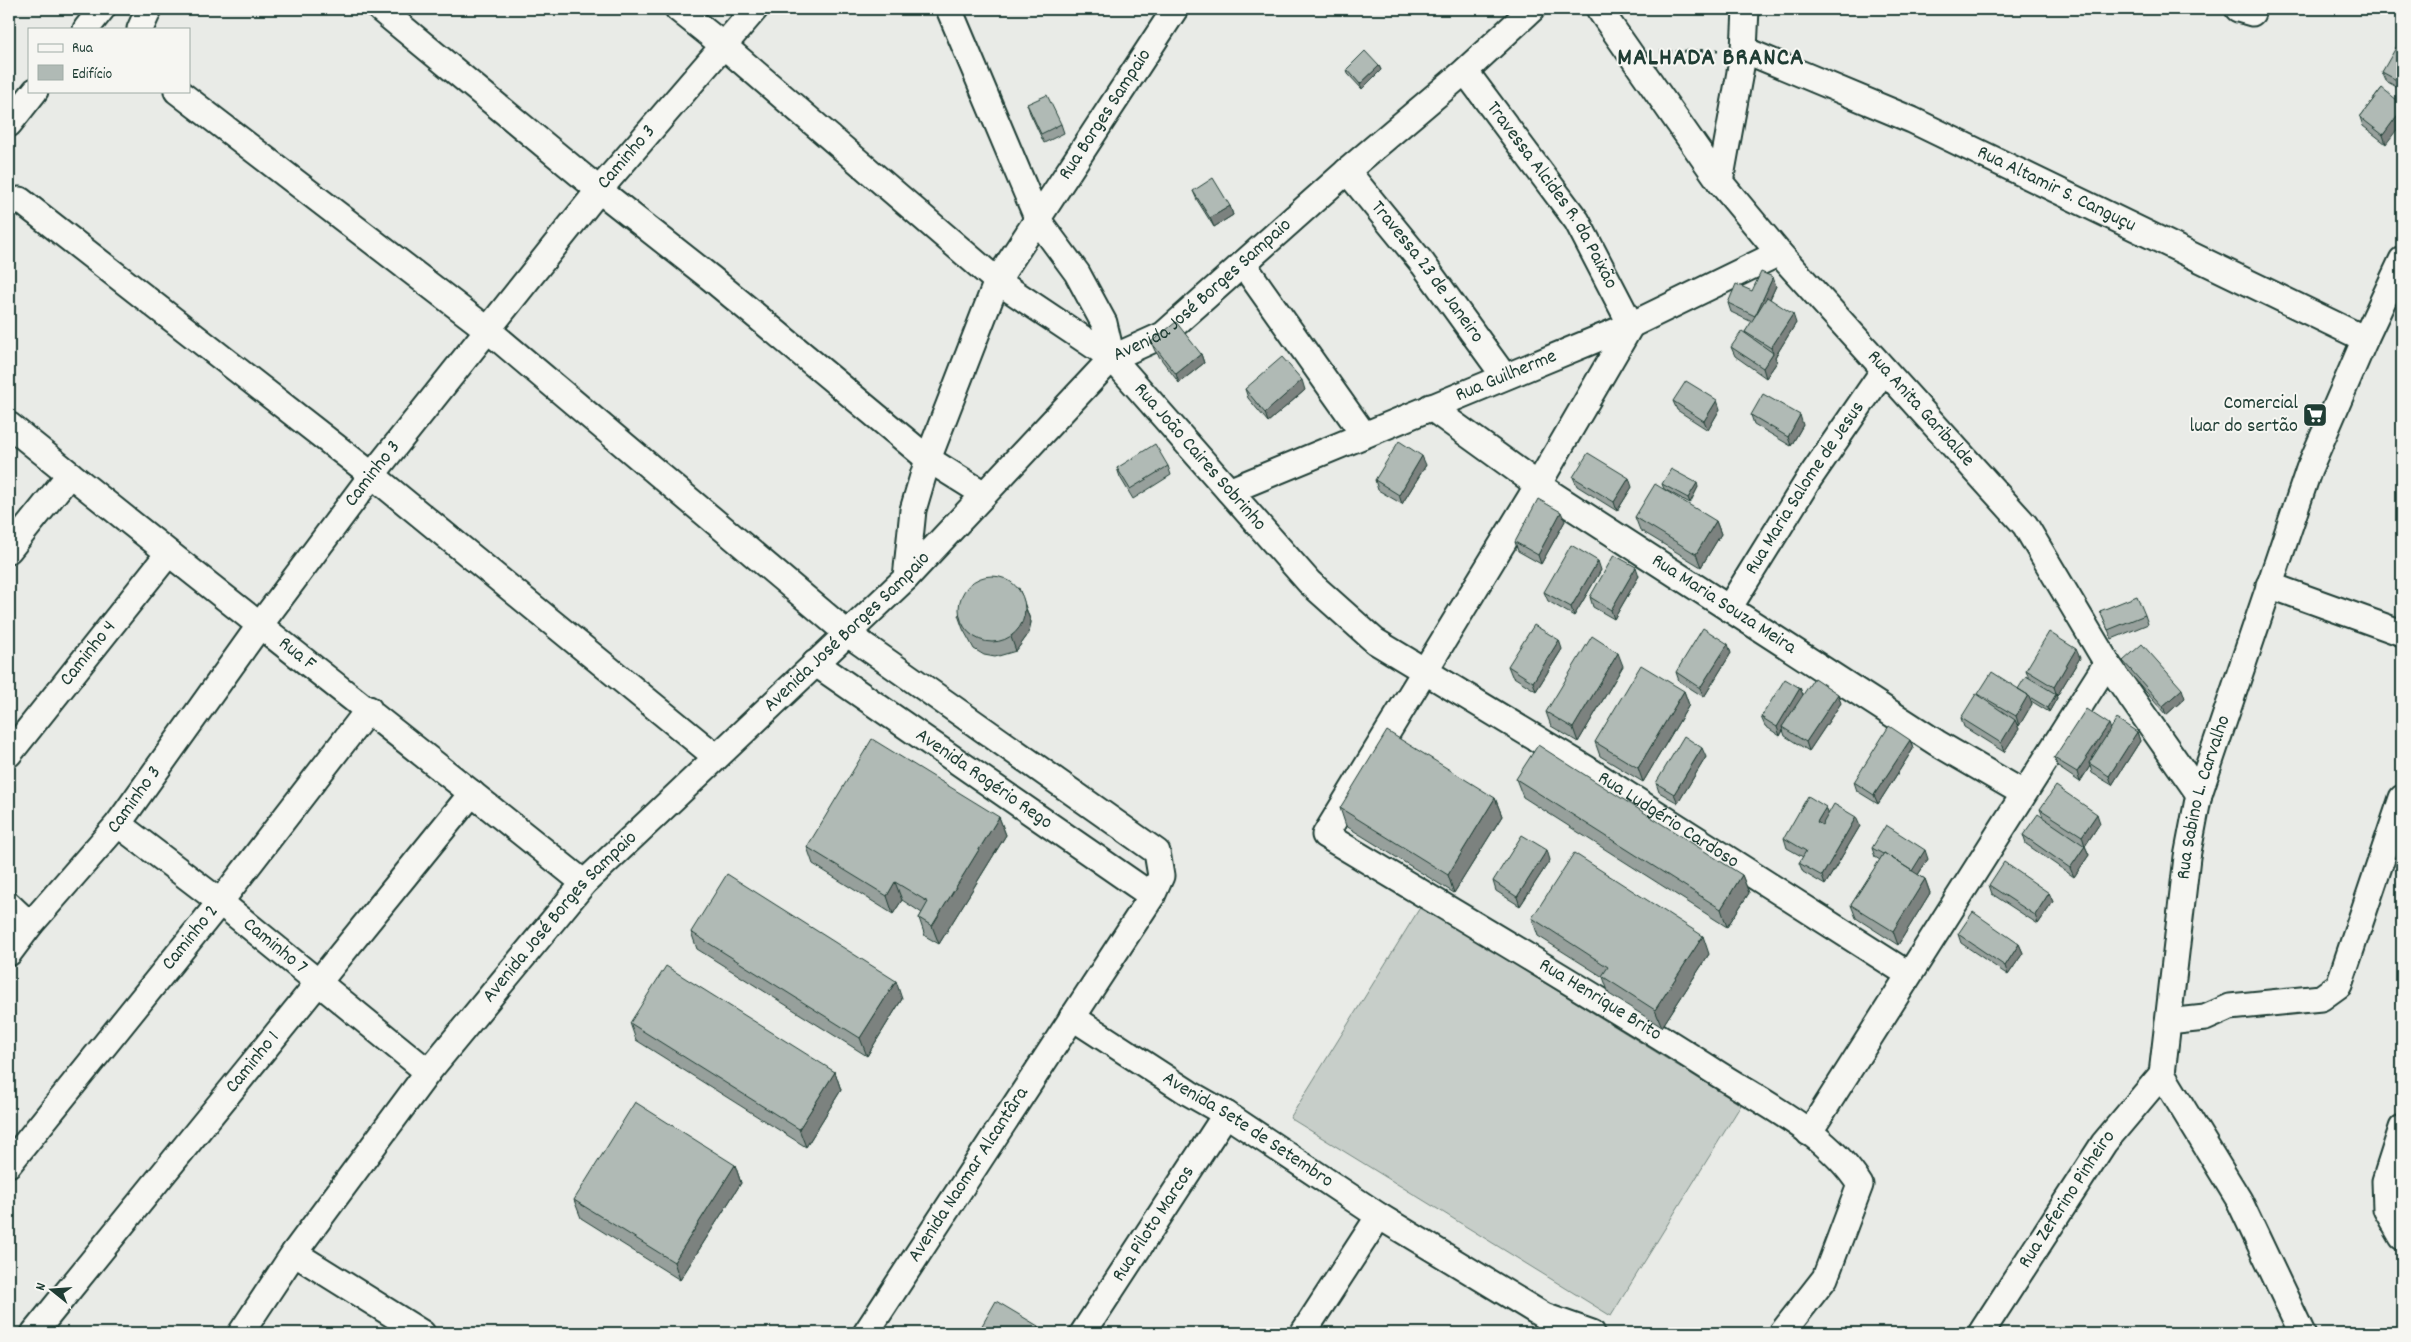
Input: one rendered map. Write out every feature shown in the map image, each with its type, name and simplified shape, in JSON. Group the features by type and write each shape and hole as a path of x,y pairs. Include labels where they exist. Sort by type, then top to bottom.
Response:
{"street":[{"path":"87,28 102,9"},
{"path":"140,28 149,9"},
{"path":"380,9 599,190 712,279 928,459 984,494"},
{"path":"678,9 724,46 997,281 1112,358"},
{"name":"Caminho 3","path":"9,953 30,925 118,824 260,624 372,476 599,190 755,9"},
{"name":"Rua João Caires Sobrinho","path":"949,9 1038,220 1078,274 1104,323 1112,358 1309,582 1375,641 1424,670"},
{"name":"Rua Borges Sampaio","path":"906,578 913,510 928,459 997,281 1175,9"},
{"name":"Avenida José Borges Sampaio","path":"241,1333 294,1253 428,1072 584,882 715,756 906,578 1112,358 1163,335 1347,171 1465,71 1532,9"},
{"name":"Rua Anita Garibalde","path":"1599,9 1720,182 1779,253 2024,525 2107,663 2198,794"},
{"path":"1720,182 1744,50 1746,9"},
{"name":"Rua Altamir S. Canguçu","path":"1744,50 1912,120 2365,339"},
{"name":"Travessa Alcides R. da Paixão","path":"1465,71 1577,221 1631,325"},
{"path":"9,124 34,92"},
{"name":"Avenida Rogério Rego","path":"178,92 488,330 848,634 1157,852 1161,876 1152,896 815,663"},
{"name":"Travessa 23 de Janeiro","path":"1347,171 1423,264 1504,376"},
{"path":"20,200 372,476 715,756"},
{"name":"Rua Guilherme","path":"1229,491 1631,325 1779,253"},
{"name":"Rua Sabino L. Carvalho","path":"2162,1074 2187,857 2198,794 2309,469 2365,339 2402,260"},
{"path":"1243,264 1364,435"},
{"path":"1424,670 1538,485 1631,325"},
{"name":"Rua Maria Salome de Jesus","path":"1729,608 1809,478 1884,370"},
{"name":"Rua Maria Souza Meira","path":"1430,407 1538,485 1937,743 2023,793"},
{"name":"Rua F","path":"9,425 168,554 369,709 584,882"},
{"path":"9,550 70,474"},
{"name":"Caminho 4","path":"9,754 168,554"},
{"path":"2270,584 2402,633"},
{"path":"1809,1133 1908,974 2107,663"},
{"name":"Rua Henrique Brito","path":"1424,670 1325,835 1666,1041 1809,1133 1847,1165 1860,1185 1825,1278 1782,1333"},
{"name":"Rua Ludgério Cardoso","path":"1424,670 1586,769 1908,974"},
{"name":"Caminho 2","path":"9,1164 220,902 369,709"},
{"name":"Caminho 1","path":"34,1333 472,792"},
{"path":"2168,1022 2205,1018 2230,1007 2321,998 2340,986 2402,798"},
{"name":"Caminho 7","path":"118,824 220,902 428,1072"},
{"path":"1072,1017 1152,896"},
{"path":"9,905 30,925"},
{"name":"Avenida Sete de Setembro","path":"1072,1017 1226,1114 1538,1324 1592,1333"},
{"name":"Avenida Naomar Alcantâra","path":"866,1333 1072,1017"},
{"path":"2162,1074 2239,1200 2302,1333"},
{"name":"Rua Zeferino Pinheiro","path":"1982,1333 2104,1144 2162,1074"},
{"name":"Rua Piloto Marcos","path":"1083,1333 1226,1114"},
{"path":"2402,1128 2384,1181 2386,1209 2402,1237"},
{"path":"1303,1333 1379,1216"},
{"path":"294,1253 422,1333"}],"path":[{"path":"1629,53 1744,50"}],"shaded area":[{"path":"1421,906 1741,1105 1611,1316 1290,1118"}],"building":[{"path":"2398,44 2402,47 2402,83 2382,72"},
{"path":"1365,51 1379,66 1360,84 1347,69"},
{"path":"2382,88 2402,104 2402,109 2383,135 2360,117"},
{"path":"1047,95 1061,124 1041,134 1027,104"},
{"path":"1213,178 1230,206 1210,218 1193,191"},
{"path":"1761,272 1773,277 1755,316 1728,303 1736,284 1752,291"},
{"path":"1767,297 1793,314 1771,348 1745,332"},
{"path":"1176,322 1201,354 1176,374 1151,342"},
{"path":"1742,331 1773,353 1763,368 1731,347"},
{"path":"1282,357 1302,380 1265,413 1245,389"},
{"path":"1686,381 1717,400 1704,421 1673,401"},
{"path":"1763,394 1800,415 1788,437 1751,415"},
{"path":"1399,441 1422,456 1399,495 1375,480"},
{"path":"1155,444 1168,466 1130,489 1117,468"},
{"path":"1588,453 1629,478 1614,502 1573,477"},
{"path":"1671,469 1697,483 1688,498 1662,484"},
{"path":"1655,484 1716,521 1696,554 1635,517"},
{"path":"1538,499 1561,512 1538,555 1515,542"},
{"path":"1571,545 1598,561 1571,607 1544,592"},
{"path":"1614,555 1636,567 1611,610 1590,597"},
{"path":"986,576 998,576 1016,585 1023,596 1025,609 1023,622 1016,633 1005,640 986,642 973,637 964,628 959,615 959,603 964,590 973,581"},
{"path":"2137,596 2145,615 2108,630 2100,611"},
{"path":"1534,625 1559,640 1533,682 1508,666"},
{"path":"1703,628 1728,644 1700,688 1676,672"},
{"path":"2049,632 2076,649 2054,687 2026,670"},
{"path":"1592,636 1618,653 1573,728 1546,712"},
{"path":"2142,644 2182,689 2163,706 2123,661"},
{"path":"1641,665 1684,691 1638,768 1595,742"},
{"path":"1992,672 2028,695 2016,716 1978,694"},
{"path":"2026,676 2056,694 2048,708 2018,689"},
{"path":"1814,678 1838,694 1806,742 1782,727"},
{"path":"1785,679 1800,688 1777,727 1761,717"},
{"path":"1976,694 2015,720 2001,743 1961,718"},
{"path":"2086,709 2109,724 2077,772 2054,758"},
{"path":"2117,719 2137,732 2109,776 2089,763"},
{"path":"1889,726 1910,740 1874,795 1854,782"},
{"path":"1387,731 1495,798 1448,875 1340,808"},
{"path":"1684,736 1702,748 1674,794 1656,783"},
{"path":"872,739 999,817 932,926 919,918 928,902 895,882 887,896 807,847"},
{"path":"1538,745 1742,875 1721,909 1516,779"},
{"path":"2056,786 2097,814 2082,836 2040,809"},
{"path":"1808,796 1826,807 1817,822 1822,825 1834,804 1856,817 1822,876 1799,863 1806,851 1784,838"},
{"path":"2038,814 2085,846 2070,868 2023,835"},
{"path":"1886,825 1925,850 1912,871 1884,853 1872,848"},
{"path":"1522,835 1547,850 1517,897 1493,881"},
{"path":"1574,853 1703,936 1655,1010 1602,976 1608,967 1532,918"},
{"path":"1884,853 1925,879 1893,931 1851,905"},
{"path":"2004,862 2049,893 2035,915 1989,885"},
{"path":"727,874 896,981 860,1038 691,932"},
{"path":"1973,912 2019,944 2005,966 1958,934"},
{"path":"666,966 835,1072 799,1129 630,1023"},
{"path":"635,1102 735,1165 674,1262 574,1200"},
{"path":"996,1301 1038,1326 1034,1333 988,1333 980,1329"}],"place":[{"name":"Comercial luar do sertão","path":"2315,415"}],"district":[{"name":"MALHADA BRANCA","path":"1711,59"}]}
